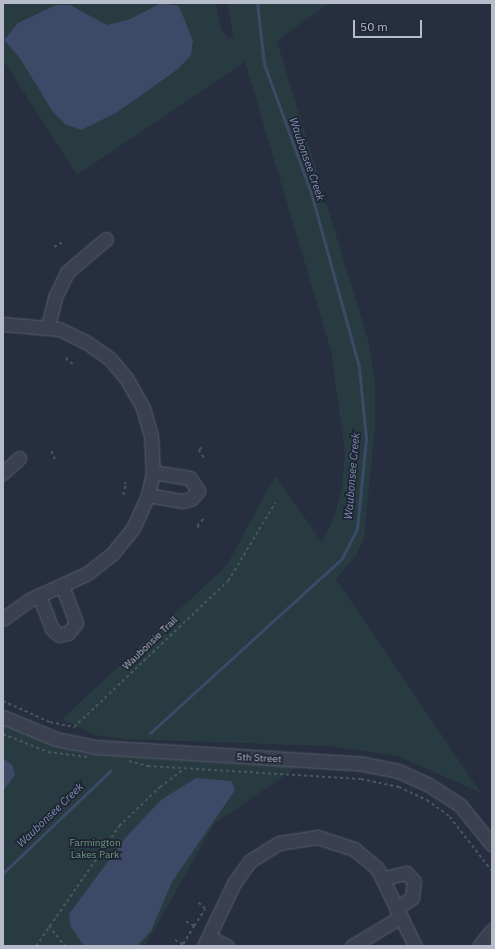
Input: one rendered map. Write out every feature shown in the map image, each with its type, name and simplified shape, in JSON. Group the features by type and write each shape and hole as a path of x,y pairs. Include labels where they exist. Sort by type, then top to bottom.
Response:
{"street":[{"path":"48,326 56,296 67,272 106,238"},
{"path":"3,324 48,326 94,347 126,378 147,420 153,472 148,495 134,527 112,554 86,574 39,594 4,617"},
{"path":"3,473 19,458"},
{"path":"148,495 182,501 191,500 198,491 190,478 153,472"},
{"path":"39,594 52,629 59,635 68,633 76,623 62,585"},
{"name":"5th Street","path":"3,717 56,739 96,747 363,764 398,771 429,785 460,805 492,845"},
{"path":"227,946 206,941 241,872 258,854 279,843 317,837 342,843 363,854 384,878 398,913 415,946"},
{"path":"352,946 398,913 412,898 414,881 406,873 384,878"},
{"path":"479,946 492,930"},
{"path":"479,946 492,942"}],"path":[{"path":"54,247 63,242"},
{"path":"66,358 73,364"},
{"path":"202,448 199,450 205,459"},
{"path":"52,451 56,462"},
{"path":"123,495 126,484 124,483"},
{"name":"Waubonsie Trail","path":"3,701 50,722 74,727 228,581 275,503"},
{"path":"200,528 197,526 204,518"},
{"path":"36,946 119,826 160,787 186,768 362,779 399,787 427,800 450,817 492,871"},
{"path":"182,946 205,909 196,901"},
{"path":"186,921 194,926"},
{"path":"49,926 65,946"},
{"path":"176,940 183,944"},
{"path":"386,946 393,946"}],"green space":[{"path":"3,3 216,3 221,29 229,40 233,36 228,3 329,3 277,41 369,343 375,384 375,427 364,538 357,554 336,579 481,793 398,756 327,746 123,739 95,735 62,719 227,565 275,476 322,542 334,518 342,488 345,453 331,351 245,62 77,175 3,60"},
{"name":"Farmington Lakes Park","path":"3,717 56,739 55,746 86,754 253,765 306,761 214,824 145,946 3,946"}],"water":[{"path":"161,3 179,6 193,41 191,55 178,69 116,113 81,130 65,124 53,112 19,57 4,40 18,23 56,5 70,5 107,25 130,19"},
{"path":"3,758 12,765 15,775 3,791"},
{"path":"196,778 231,781 235,790 172,882 151,931 137,946 84,946 71,927 69,914 126,837 161,800"}],"waterway":[{"name":"Waubonsee Creek","path":"150,733 342,558 357,529 366,439 359,367 311,193 264,64 257,3"},
{"name":"Waubonsee Creek","path":"3,873 110,771"}]}
